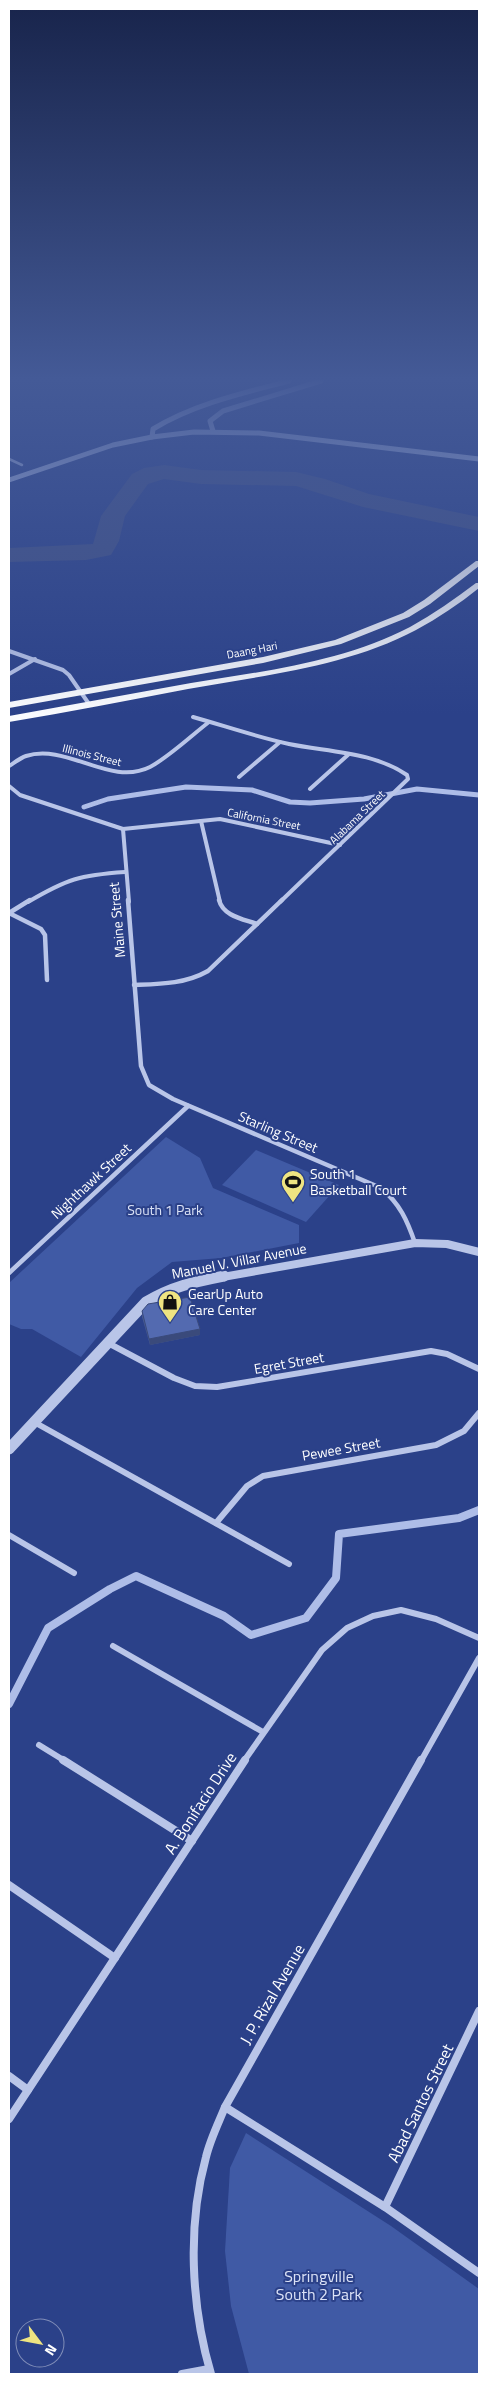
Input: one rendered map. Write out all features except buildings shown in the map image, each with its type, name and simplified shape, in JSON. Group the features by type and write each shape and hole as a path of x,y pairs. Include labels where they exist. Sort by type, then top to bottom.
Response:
{"main road":[{"name":"Daang Hari","path":"9,705 263,660 338,642 406,615 479,564"},
{"name":"Daang Hari","path":"9,719 274,672 354,653 417,628 479,585"}],"street":[{"path":"9,651 63,670 69,675 89,704"},
{"path":"9,674 35,660"},
{"name":"Alabama Street","path":"134,985 179,982 201,976 406,782 407,775 403,771 349,754 280,742 193,717"},
{"name":"Illinois Street","path":"9,766 26,756 56,755 117,772 143,771 209,722"},
{"path":"239,778 280,742"},
{"path":"310,789 349,754"},
{"path":"9,786 12,790 25,797 123,829"},
{"path":"201,820 221,908 226,912 257,924"},
{"name":"California Street","path":"123,829 201,820 234,820 340,845"},
{"name":"Maine Street","path":"123,829 134,985 143,1075 149,1085 159,1092 188,1106"},
{"path":"47,980 45,935 36,926 9,913 61,882 90,874 125,872"},
{"name":"Starling Street","path":"188,1106 381,1188 397,1200 405,1212 415,1243"},
{"name":"Nighthawk Street","path":"9,1273 188,1106"},
{"name":"Manuel V. Villar Avenue","path":"9,1449 146,1302 166,1290 186,1283 415,1243 447,1244 479,1252"},
{"name":"Egret Street","path":"108,1342 174,1378 195,1386 217,1387 431,1351 447,1354 479,1369"},
{"name":"Pewee Street","path":"216,1523 247,1486 263,1476 436,1445 464,1431 479,1413"},
{"path":"34,1422 289,1564"},
{"path":"9,1535 74,1573"},
{"name":"A. Bonifacio Drive","path":"9,2119 263,1732 322,1650 346,1628 373,1616 401,1610 436,1619 479,1638"},
{"path":"113,1646 263,1732"},
{"name":"J. P. Rizal Avenue","path":"210,2372 196,2308 196,2222 204,2163 225,2106 479,1658"},
{"path":"39,1745 192,1841"},
{"path":"9,1885 115,1958"},
{"name":"Abad Santos Street","path":"385,2207 479,2011"},
{"path":"9,2076 28,2090"},
{"path":"225,2106 385,2207 479,2273"},
{"path":"182,2374 210,2372"}],"green space":[{"name":"South 1 Park","path":"166,1137 200,1158 213,1188 299,1225 299,1243 221,1258 172,1262 137,1288 81,1357 32,1329 21,1329 9,1324 9,1283"},
{"name":"South 1 Basketball Court","path":"256,1150 339,1185 306,1222 222,1185"},
{"name":"Springville South 2 Park","path":"246,2133 391,2226 479,2289 479,2374 249,2374 231,2306 225,2251 230,2168"}],"waterway":[{"path":"9,555 86,553 102,550 107,541 113,516 130,492"},
{"path":"341,492 363,500 479,524"},
{"path":"84,807 108,799 186,787 252,790 290,802 310,803 364,799 417,789 479,795"},
{"path":"9,1704 48,1628 110,1589 136,1576 224,1616 251,1635 306,1618 336,1578 339,1534 459,1518 479,1510"}],"place":[{"name":"South 1 Basketball Court","path":"293,1203"},
{"name":"GearUp Auto Care Center","path":"170,1323"}]}
